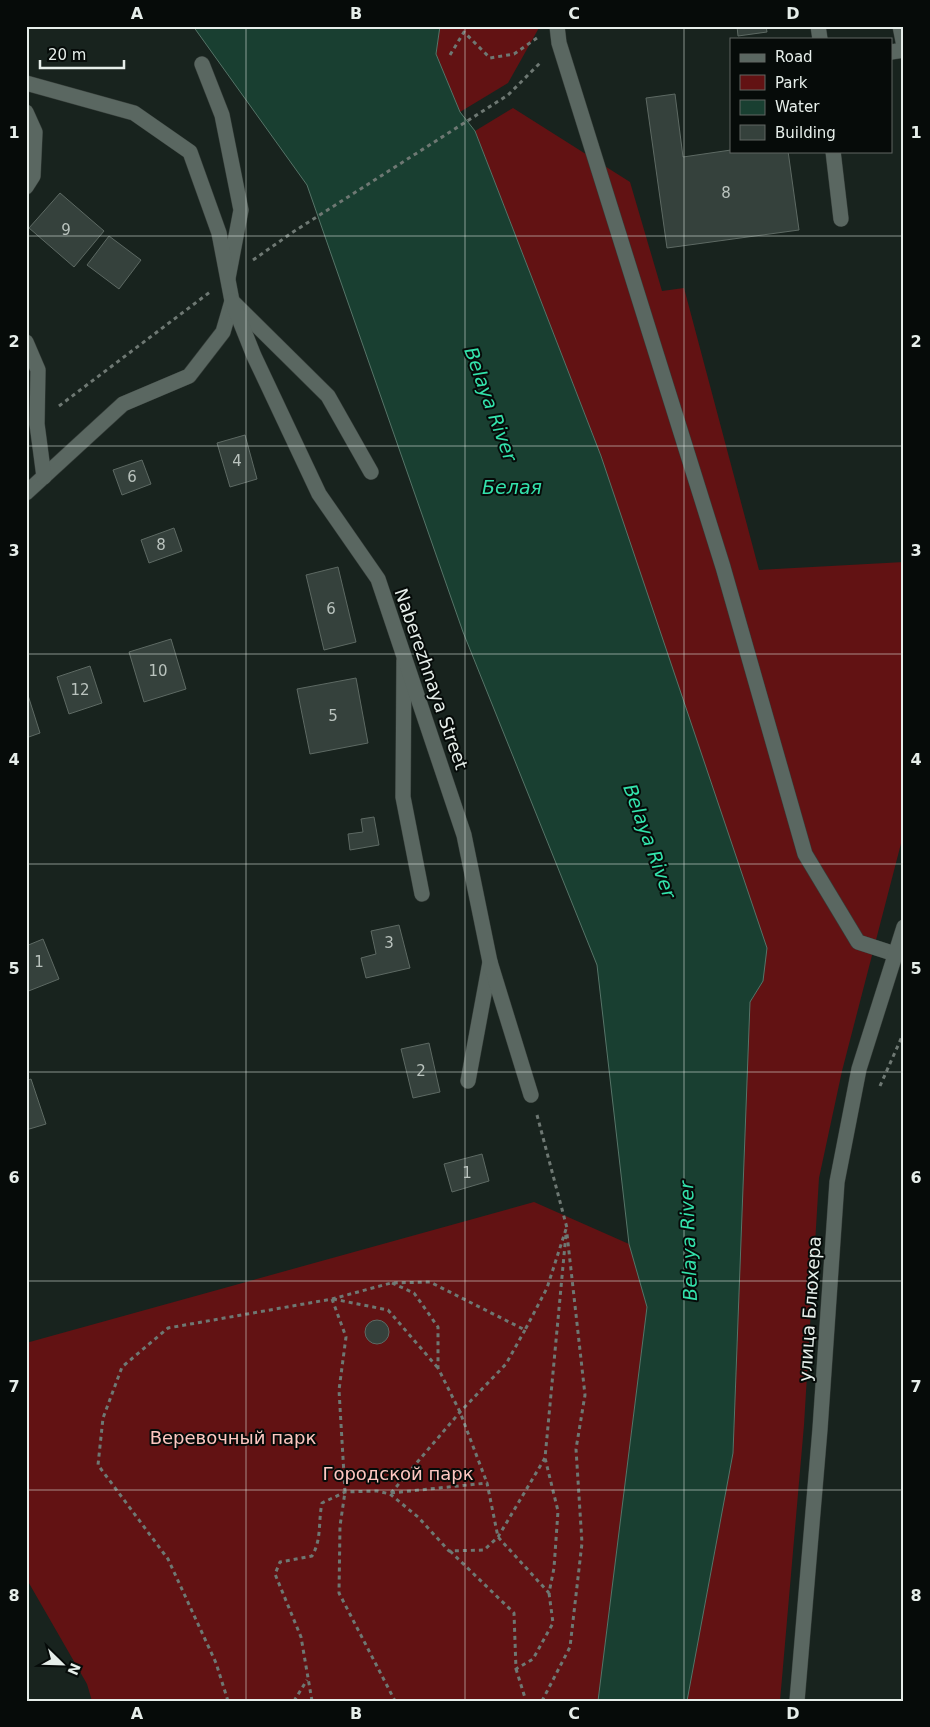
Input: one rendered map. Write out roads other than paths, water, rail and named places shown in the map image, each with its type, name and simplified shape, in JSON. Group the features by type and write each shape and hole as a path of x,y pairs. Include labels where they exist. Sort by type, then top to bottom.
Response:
{"street":[{"path":"557,26 560,44 723,567 805,854 858,942 895,954"},
{"path":"900,26 904,46"},
{"path":"202,64 222,115 241,210 228,278"},
{"path":"26,83 134,113 190,152 219,233 232,301 223,332 189,376 122,404 26,493"},
{"path":"26,112 35,132 33,176 26,187"},
{"path":"833,152 841,219"},
{"path":"232,301 328,396 371,472"},
{"name":"Naberezhnaya Street","path":"232,301 254,356 320,494 378,578 464,835 490,962 531,1095"},
{"path":"26,342 38,370 37,424 44,477"},
{"path":"404,656 403,797 422,894"},
{"name":"улица Блюхера","path":"797,1701 820,1439 837,1182 858,1069 904,927"},
{"path":"468,1081 490,962"}],"water":[{"name":"Белая","path":"193,26 440,26 436,54 460,112 475,131 601,456 767,948 763,981 750,1002 733,1453 687,1701 598,1701 647,1307 629,1244 597,965 463,632 307,185"}],"water label":[{"name":"Belaya River","path":"491,404"},
{"name":"Belaya River","path":"650,841"},
{"name":"Belaya River","path":"688,1241"}],"park label":[{"name":"Веревочный парк","path":"233,1438"},
{"name":"Городской парк","path":"398,1474"}]}
